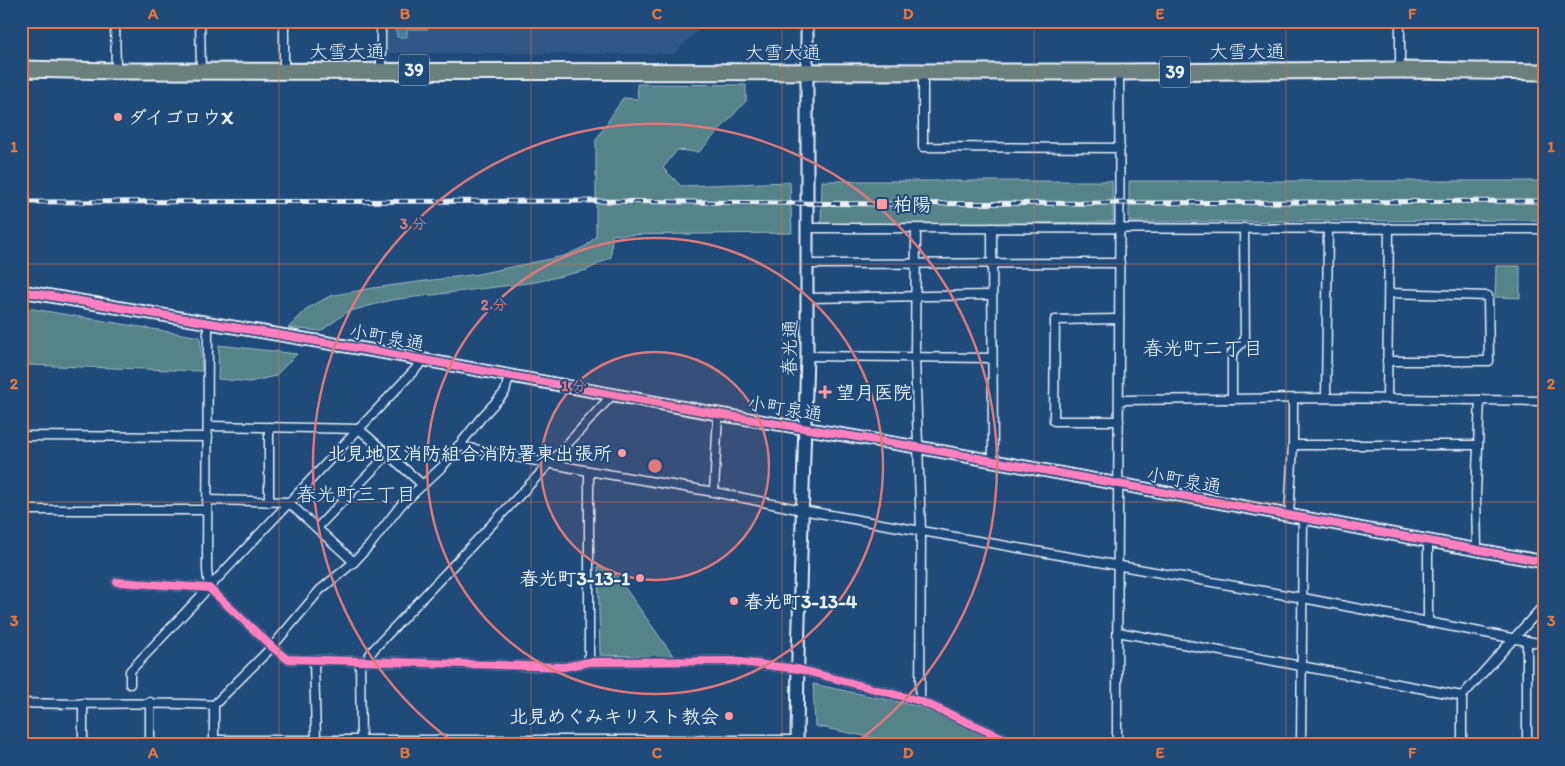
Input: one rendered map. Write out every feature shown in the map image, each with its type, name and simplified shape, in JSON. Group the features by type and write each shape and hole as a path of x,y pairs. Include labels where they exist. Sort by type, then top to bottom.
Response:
{"highway":[{"name":"大雪大通","path":"21,69 116,71 1119,72 1400,70 1544,72"}],"street":[{"path":"115,21 116,71"},
{"path":"200,21 201,71"},
{"path":"284,21 284,71"},
{"path":"381,21 381,70"},
{"name":"春光通","path":"797,742 807,356 806,21"},
{"path":"1400,21 1400,70"},
{"path":"923,72 923,147 1120,148"},
{"path":"1117,745 1117,566 1120,400 1119,72"},
{"path":"807,228 1544,229"},
{"path":"992,228 993,461"},
{"path":"1232,399 1232,353 1245,340 1244,228"},
{"path":"1326,398 1328,228"},
{"path":"1387,400 1389,228"},
{"path":"916,229 915,357 921,531 920,701"},
{"path":"807,264 1120,263"},
{"name":"小町泉通","path":"21,291 424,360 718,414 917,447 1544,562"},
{"path":"1387,360 1489,361 1488,296 1389,293"},
{"path":"807,298 992,295"},
{"path":"1119,319 1055,320 1054,421 1119,421"},
{"path":"208,324 207,570 209,588"},
{"path":"807,356 992,358"},
{"path":"130,684 130,670 424,360"},
{"path":"509,376 505,392 481,418 443,466 401,505 370,546 320,590 272,647 214,705 214,742 316,740 361,742 797,742"},
{"path":"361,742 363,661 613,394"},
{"path":"1120,400 1326,398 1544,401"},
{"path":"1289,516 1293,445 1293,399"},
{"path":"1477,549 1476,494 1480,400"},
{"path":"714,492 718,414"},
{"path":"208,426 359,428 423,485"},
{"path":"269,427 269,502"},
{"path":"21,436 208,437"},
{"path":"1293,445 1477,445"},
{"path":"458,446 714,492 802,510 1303,598 1544,644"},
{"path":"317,528 388,454"},
{"path":"589,471 590,662"},
{"path":"207,500 288,502 354,562"},
{"path":"21,510 207,510"},
{"path":"1301,745 1303,518"},
{"path":"1428,540 1428,622"},
{"path":"117,582 209,588 287,659 564,667 590,662 732,661 798,669 920,701 1019,745"},
{"path":"1462,745 1462,696 1544,605"},
{"path":"1118,632 1462,696"},
{"path":"1527,641 1527,745"},
{"path":"314,660 316,740"},
{"path":"21,703 132,705 150,702 214,705"},
{"path":"150,702 150,745"},
{"path":"83,703 83,745"}],"shaded area":[{"path":"387,21 708,21 673,54 387,53"},
{"path":"393,21 428,21 428,29 407,29 407,37 397,37"}],"green space":[{"path":"637,84 746,85 746,101 699,152 677,150 663,168 681,186 790,182 792,233 612,235 611,257 587,270 536,282 391,300 347,312 321,331 288,328 308,308 330,296 373,288 478,274 564,256 586,246 596,236 596,140 623,98 638,99"},
{"path":"822,181 1112,181 1113,222 821,225"},
{"path":"1129,181 1544,181 1544,220 1129,222"},
{"path":"1496,266 1520,266 1520,298 1495,297"},
{"path":"27,308 200,337 202,371 26,365"},
{"path":"219,345 297,354 275,376 250,382 218,379"},
{"path":"598,566 613,571 674,657 600,655"},
{"path":"813,684 917,706 1012,745 908,745 815,726"}],"railway":[{"path":"21,202 592,201 882,204 1544,201"}],"cycle path":[{"path":"21,291 381,352 718,414 917,447 1544,562"},
{"path":"117,582 209,588 287,659 564,667 589,662 732,661 798,669 920,701 1019,745"}],"place":[{"name":"ダイゴロウX","path":"118,117"},
{"name":"柏陽","path":"882,204"},
{"name":"望月医院","path":"825,392"},
{"name":"北見地区消防組合消防署東出張所","path":"622,453"},
{"name":"春光町3-13-1","path":"640,578"},
{"name":"春光町3-13-4","path":"734,601"},
{"name":"北見めぐみキリスト教会","path":"729,716"}],"district":[{"name":"春光町二丁目","path":"1203,348"},
{"name":"春光町三丁目","path":"356,494"}]}
